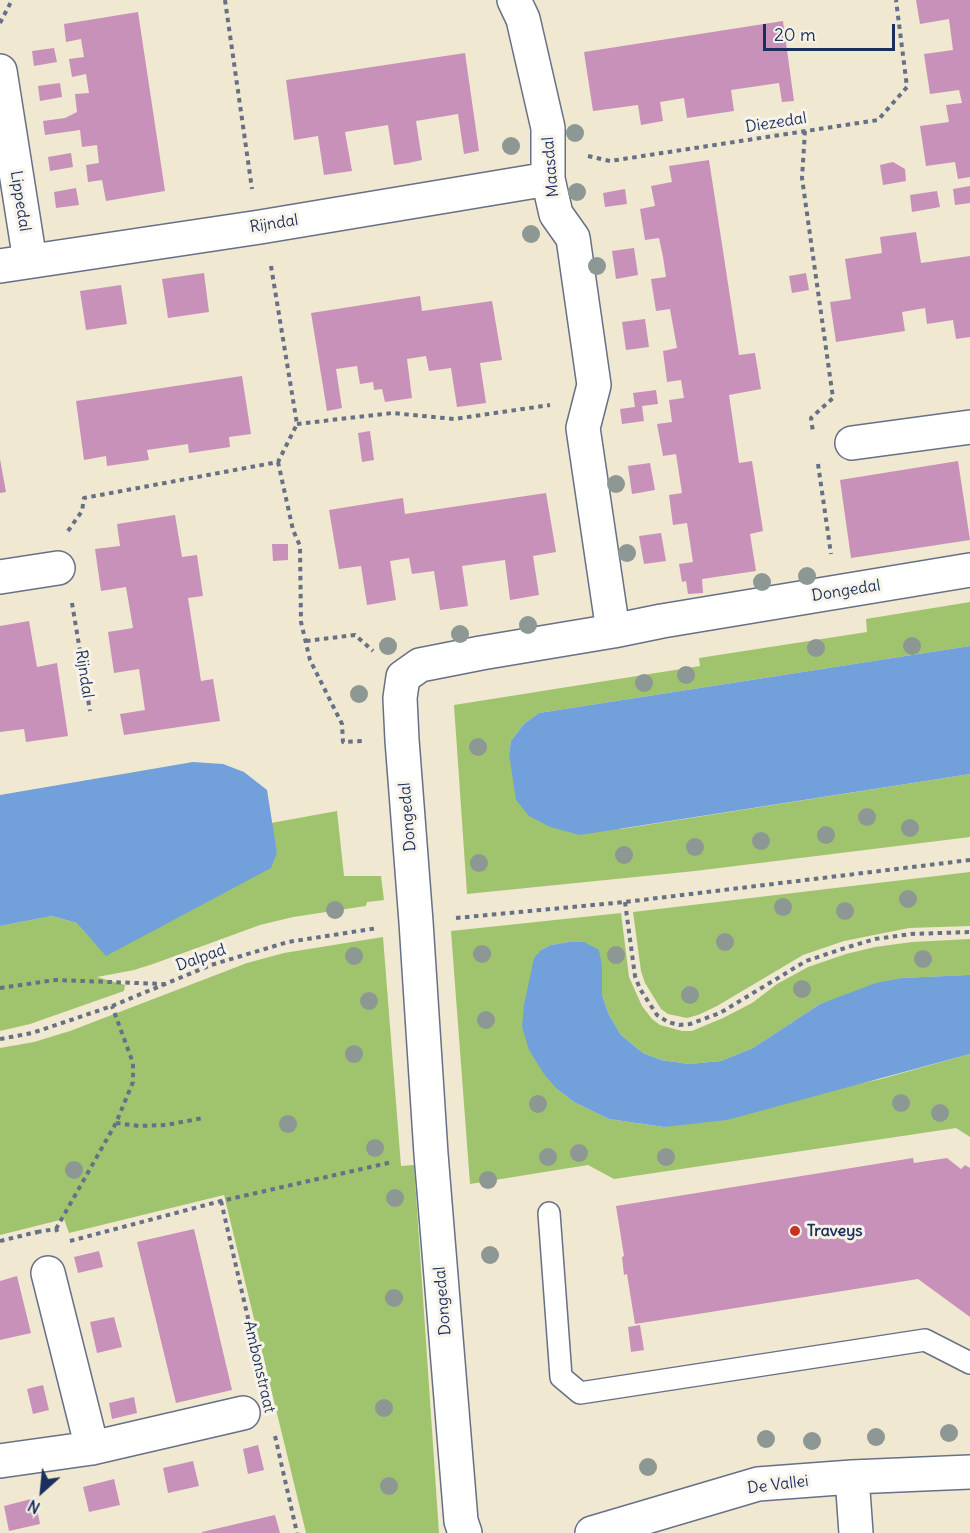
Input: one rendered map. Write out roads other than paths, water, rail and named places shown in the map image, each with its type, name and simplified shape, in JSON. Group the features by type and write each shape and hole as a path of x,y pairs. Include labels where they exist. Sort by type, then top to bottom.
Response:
{"street":[{"name":"Maasdal","path":"514,0 523,19 548,128 548,179 556,214 573,238 594,385 583,428 613,632"},
{"name":"Lippedal","path":"0,71 15,263"},
{"name":"Rijndal","path":"15,263 271,225 548,179"},
{"path":"852,443 970,427"},
{"path":"0,577 58,568"},
{"name":"Dongedal","path":"465,1533 461,1521 431,1154 402,740 400,698 403,677 420,665 481,653 970,570"},
{"path":"48,1273 92,1448"},
{"name":"Ambonstraat","path":"0,1461 92,1448 243,1413"},
{"name":"De Vallei","path":"592,1533 758,1484 970,1472"},
{"path":"852,1477 856,1533"}],"lane":[{"path":"549,1213 561,1377 580,1392 925,1340 970,1363"}],"water":[{"path":"970,646 970,774 580,835 550,827 529,816 516,800 509,754 511,741 524,724 539,713"},
{"path":"193,762 223,764 244,772 267,790 277,853 271,868 106,956 77,923 52,916 0,926 0,795"},
{"path":"584,942 599,950 602,966 602,995 609,1015 621,1035 643,1053 661,1060 689,1064 721,1061 753,1048 820,1004 876,983 902,978 968,975 970,975 970,1054 727,1120 664,1127 609,1119 574,1102 557,1089 544,1074 529,1050 522,1027 534,958 541,950 551,945"}],"place":[{"name":"Traveys","path":"795,1231"}]}
